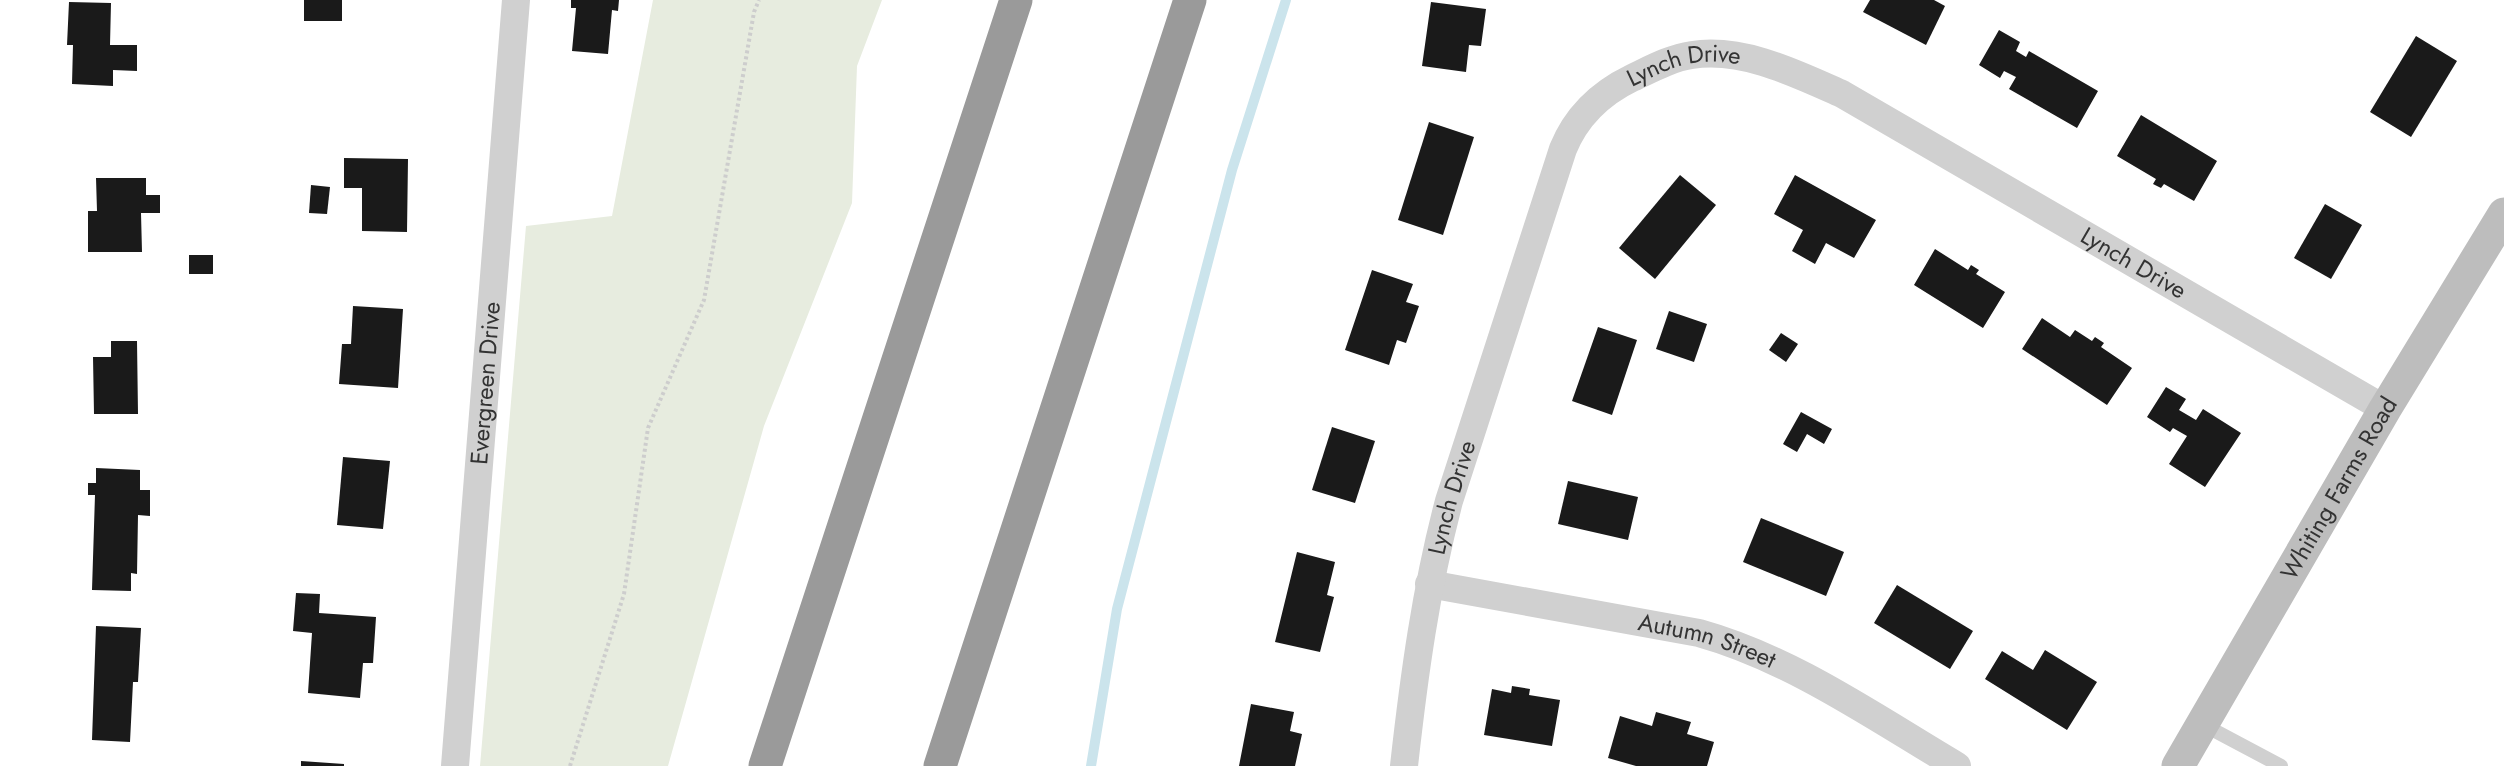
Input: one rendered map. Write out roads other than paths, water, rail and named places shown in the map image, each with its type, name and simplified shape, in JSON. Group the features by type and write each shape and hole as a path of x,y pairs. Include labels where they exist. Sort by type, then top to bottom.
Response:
{"highway":[{"path":"765,766 1016,0"},
{"path":"940,766 1190,0"}],"main road":[{"name":"Whiting Farms Road","path":"2178,766 2385,409 2504,214"}],"street":[{"name":"Evergreen Drive","path":"455,766 516,0"},
{"name":"Lynch Drive","path":"1404,766 1413,682 1429,584 1449,501 1569,133 1593,105 1625,81 1670,61 1691,55 1711,53 1749,59 1791,71 1842,94 2385,409"},
{"name":"Autumn Street","path":"1429,584 1699,633 1731,642 1798,672 1957,766"}],"lane":[{"path":"2202,724 2281,766"}],"waterway":[{"path":"1091,766 1117,609 1232,170 1286,0"}]}
